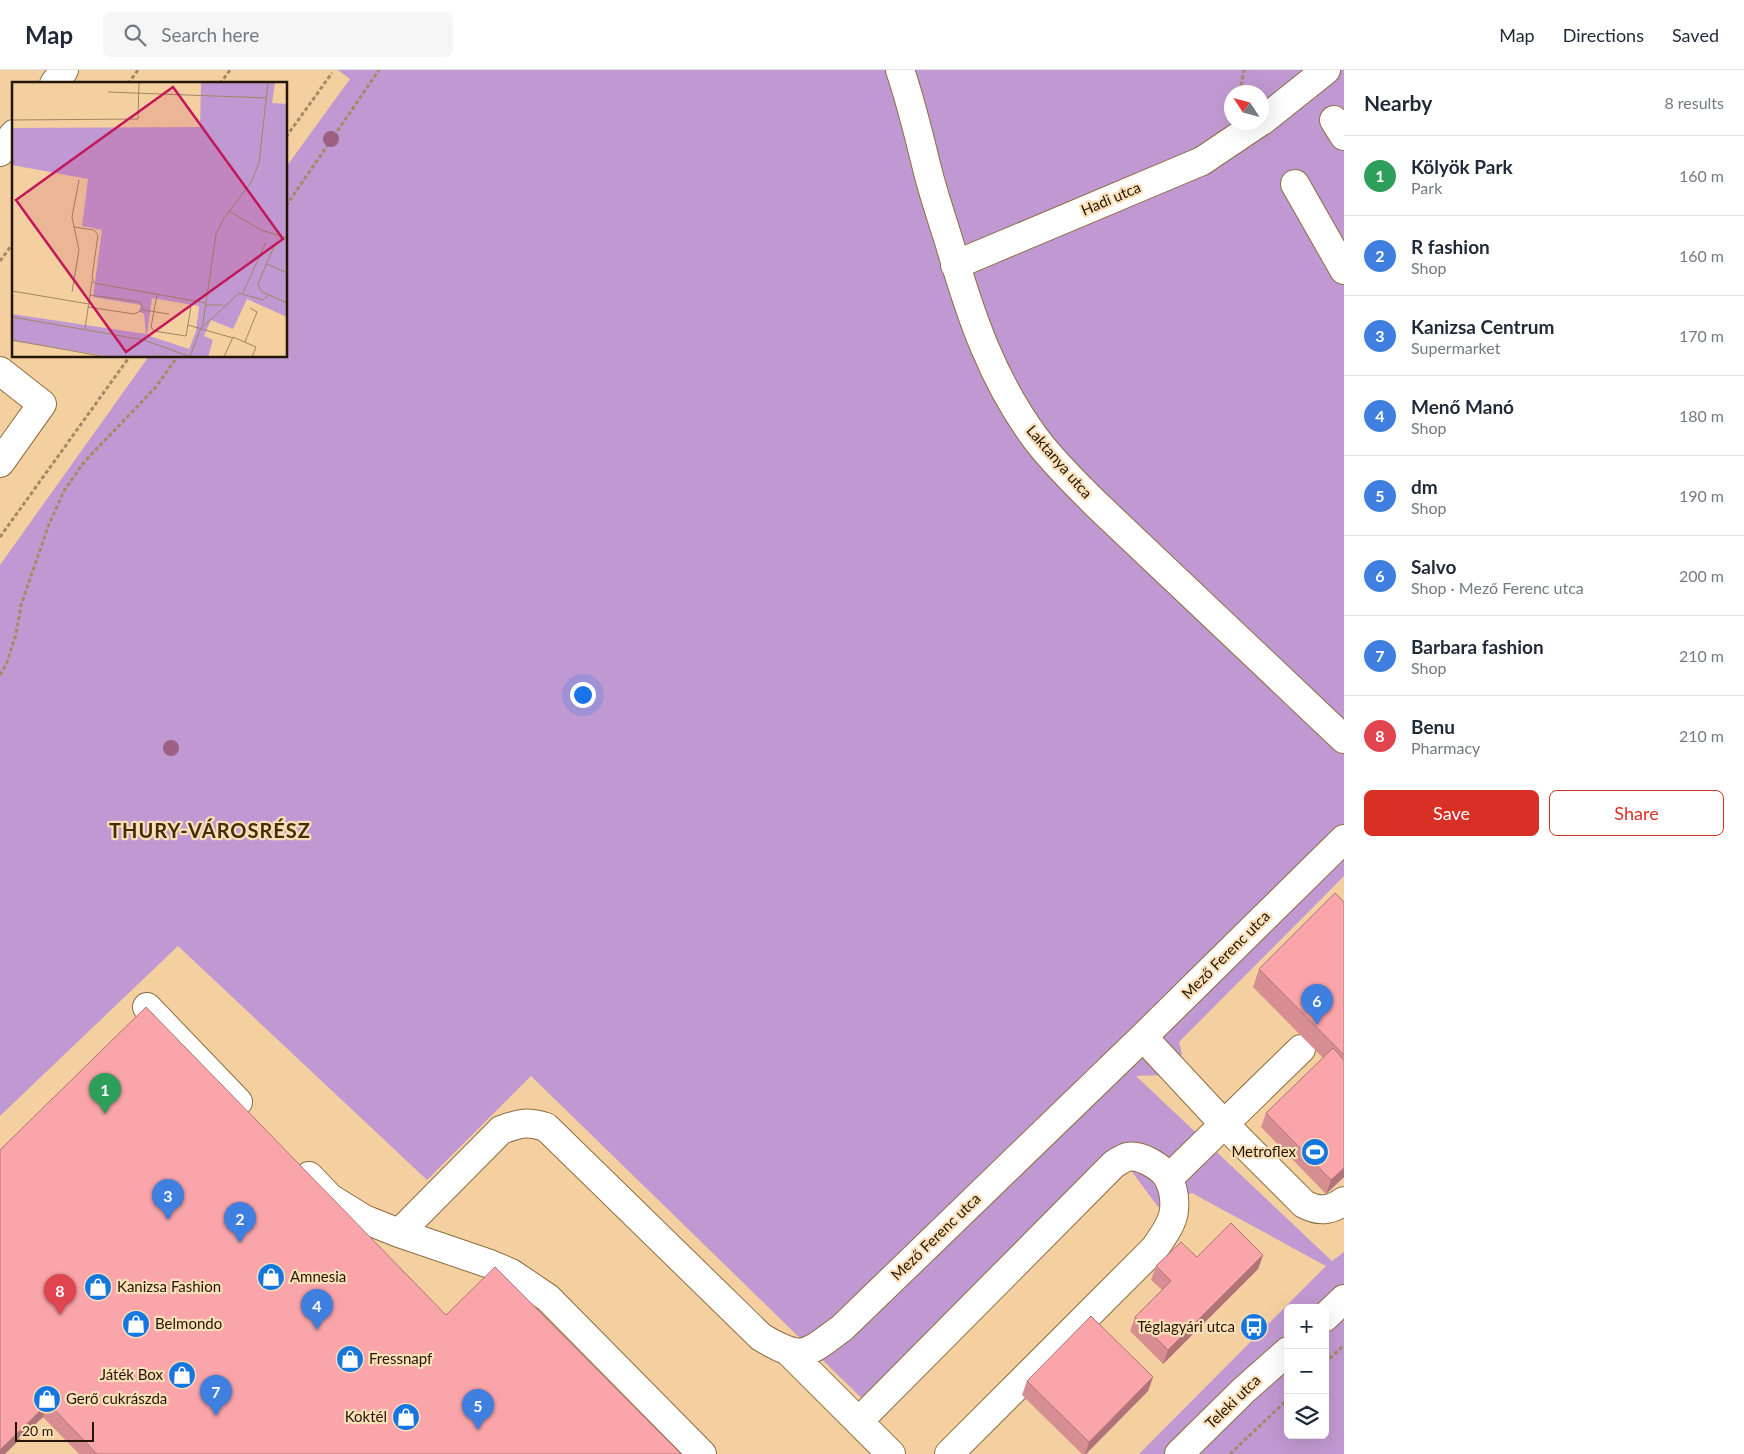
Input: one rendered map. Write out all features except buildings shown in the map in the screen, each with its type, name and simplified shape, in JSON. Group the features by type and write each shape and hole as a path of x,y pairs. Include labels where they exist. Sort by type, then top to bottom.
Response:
{"street":[{"path":"55,82 64,70"},
{"name":"Laktanya utca","path":"900,70 909,96 930,179 974,324 986,353 1010,398 1036,439 1097,505 1344,739"},
{"name":"Hadi utca","path":"1269,116 1326,70"},
{"name":"Hadi utca","path":"955,264 1202,161 1249,130"},
{"path":"0,152 12,137"},
{"path":"1295,184 1344,270"},
{"path":"0,371 42,404 0,463"},
{"name":"Mező Ferenc utca","path":"788,1351 795,1354 807,1352 842,1328 1143,1037 1344,838"},
{"path":"147,1007 255,1120"},
{"path":"1143,1037 1224,1124 1304,1204 1320,1210 1330,1210 1344,1201"},
{"path":"1168,1178 1301,1049"},
{"path":"399,1233 501,1130 521,1123 546,1127 761,1337 788,1351 891,1454"},
{"path":"289,1156 330,1198 364,1219 511,1273 548,1298 702,1454"},
{"path":"859,1421 1114,1164 1126,1157 1136,1157 1149,1161 1168,1178 1175,1196 1174,1213 1166,1231 1155,1248 949,1454"},
{"path":"1329,1313 1344,1299"},
{"name":"Teleki utca","path":"1179,1454 1244,1390 1284,1355"}],"path":[{"path":"129,82 138,70"},
{"path":"221,82 230,70"},
{"path":"288,203 379,70"},
{"path":"1241,85 1244,70"},
{"path":"288,134 332,73"},
{"path":"0,261 12,245"},
{"path":"0,537 129,358"},
{"path":"0,675 6,665 16,634 21,605 49,524 64,491 85,461 155,388 177,358"},
{"path":"1329,1358 1344,1345"},
{"path":"1230,1454 1284,1403"}],"shaded area":[{"path":"338,70 1344,70 1344,876 1179,1042 1182,1054 1163,1075 1136,1076 1332,1261 1344,1252 1344,1454 1139,1454 1284,1308 1284,1439 1329,1439 1329,1304 1288,1304 1326,1266 1192,1193 1158,1207 1130,1169 880,1416 531,1076 427,1180 178,946 0,1116 0,565 148,358 288,358 288,164 350,79"}],"place":[{"name":"Salvo","path":"1317,1025"},
{"name":"Kölyök Park","path":"105,1114"},
{"name":"Metroflex","path":"1315,1152"},
{"name":"Kanizsa Centrum","path":"168,1220"},
{"name":"R fashion","path":"240,1243"},
{"name":"Amnesia","path":"271,1277"},
{"name":"Kanizsa Fashion","path":"98,1287"},
{"name":"Benu","path":"60,1315"},
{"name":"Belmondo","path":"136,1324"},
{"name":"Téglagyári utca","path":"1254,1327"},
{"name":"Menő Manó","path":"317,1330"},
{"name":"Fressnapf","path":"350,1359"},
{"name":"Játék Box","path":"182,1375"},
{"name":"Gerő cukrászda","path":"47,1399"},
{"name":"Barbara fashion","path":"216,1416"},
{"name":"Koktél","path":"406,1417"},
{"name":"dm","path":"478,1430"}],"district":[{"name":"THURY-VÁROSRÉSZ","path":"210,831"}]}
